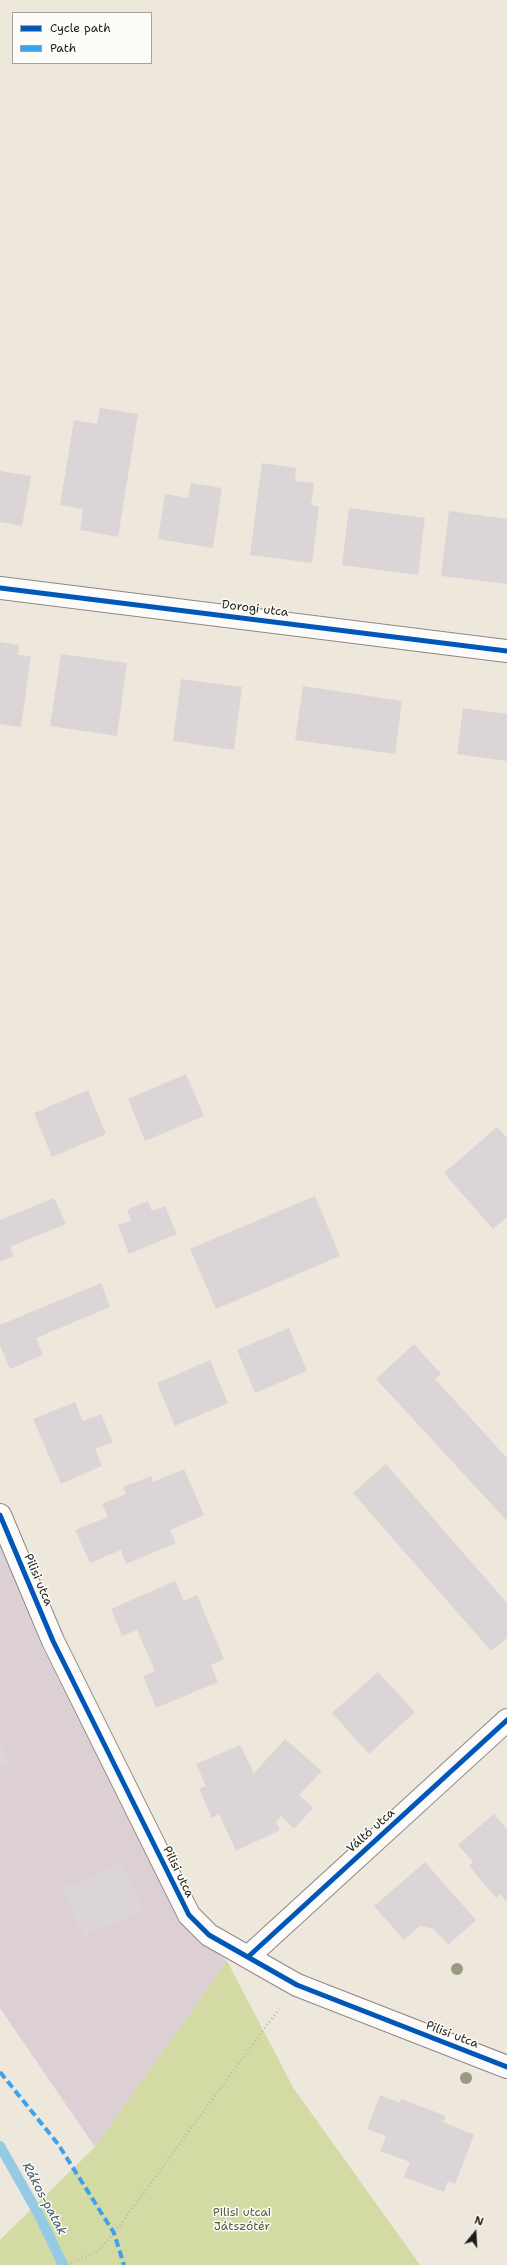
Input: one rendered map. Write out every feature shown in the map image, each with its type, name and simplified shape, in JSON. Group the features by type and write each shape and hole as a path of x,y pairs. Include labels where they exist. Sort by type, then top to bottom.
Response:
{"street":[{"name":"Dorogi utca","path":"0,588 507,651"},
{"name":"Pilisi utca","path":"0,1515 53,1641 189,1915 209,1935 249,1956 297,1985 507,2067"},
{"name":"Váltó utca","path":"249,1956 507,1720"}],"path":[{"path":"67,2265 98,2251 114,2233 297,1985"}],"shaded area":[{"path":"0,1545 42,1647 182,1923 227,1961 95,2147 0,2008"}],"green space":[{"name":"Pilisi utcai Játszótér","path":"227,1961 294,2089 420,2265 0,2265 0,2240 95,2147"}],"building":[{"path":"100,408 138,414 118,537 80,530 83,509 60,505 74,420 97,424"},
{"path":"262,463 296,468 295,481 314,483 311,505 319,507 312,563 250,555"},
{"path":"0,471 31,476 22,526 0,522"},
{"path":"191,483 222,488 213,548 158,539 165,494 188,498"},
{"path":"349,508 425,518 418,575 342,565"},
{"path":"449,511 507,519 507,584 441,576"},
{"path":"0,642 19,645 18,655 31,656 21,727 0,724"},
{"path":"61,654 127,663 117,736 50,726"},
{"path":"181,679 242,687 234,750 173,741"},
{"path":"303,686 402,701 395,754 295,740"},
{"path":"463,708 507,714 507,761 457,754"},
{"path":"186,1074 204,1116 145,1141 128,1099"},
{"path":"88,1090 106,1134 52,1157 34,1113"},
{"path":"497,1127 507,1138 507,1217 493,1229 444,1173"},
{"path":"315,1196 340,1256 216,1309 190,1249"},
{"path":"54,1198 66,1224 10,1247 14,1256 0,1262 0,1220"},
{"path":"148,1201 152,1211 165,1206 177,1234 129,1254 118,1225 131,1220 127,1210"},
{"path":"101,1283 110,1307 36,1338 43,1355 10,1369 0,1345 0,1325"},
{"path":"289,1328 307,1371 255,1393 237,1350"},
{"path":"414,1344 441,1374 435,1379 507,1458 507,1521 376,1379"},
{"path":"210,1360 228,1403 175,1426 157,1383"},
{"path":"75,1402 83,1421 101,1414 113,1442 95,1449 102,1466 61,1484 33,1419"},
{"path":"386,1464 507,1603 507,1638 491,1651 353,1493"},
{"path":"184,1469 204,1515 170,1530 176,1543 126,1564 121,1550 90,1563 75,1530 108,1517 102,1504 126,1494 123,1487 151,1476 153,1482"},
{"path":"175,1581 184,1601 197,1595 224,1659 211,1665 218,1682 156,1708 143,1676 155,1671 137,1630 122,1636 111,1609"},
{"path":"378,1672 415,1712 369,1754 332,1713"},
{"path":"285,1739 322,1771 299,1795 313,1808 294,1829 281,1816 276,1822 280,1830 236,1851 219,1814 212,1818 199,1789 206,1786 196,1764 240,1745 254,1773"},
{"path":"0,1745 10,1762 0,1768"},
{"path":"494,1814 507,1829 507,1902 500,1894 496,1898 469,1866 473,1862 458,1845"},
{"path":"122,1862 144,1909 84,1937 62,1889"},
{"path":"425,1862 476,1920 448,1945 434,1929 420,1926 404,1940 374,1906"},
{"path":"380,2095 400,2103 401,2099 446,2116 443,2122 474,2135 455,2184 448,2181 444,2192 404,2177 410,2162 380,2151 386,2136 367,2129"}],"waterway":[{"name":"Rákos-patak","path":"0,2146 39,2215 63,2265"}],"marked path":[{"path":"0,2072 58,2144 114,2233 124,2265"}],"cycle path":[{"path":"0,588 507,651"},
{"path":"0,1515 53,1641 189,1915 209,1935 297,1985 507,2067"},
{"path":"249,1956 507,1720"}]}
